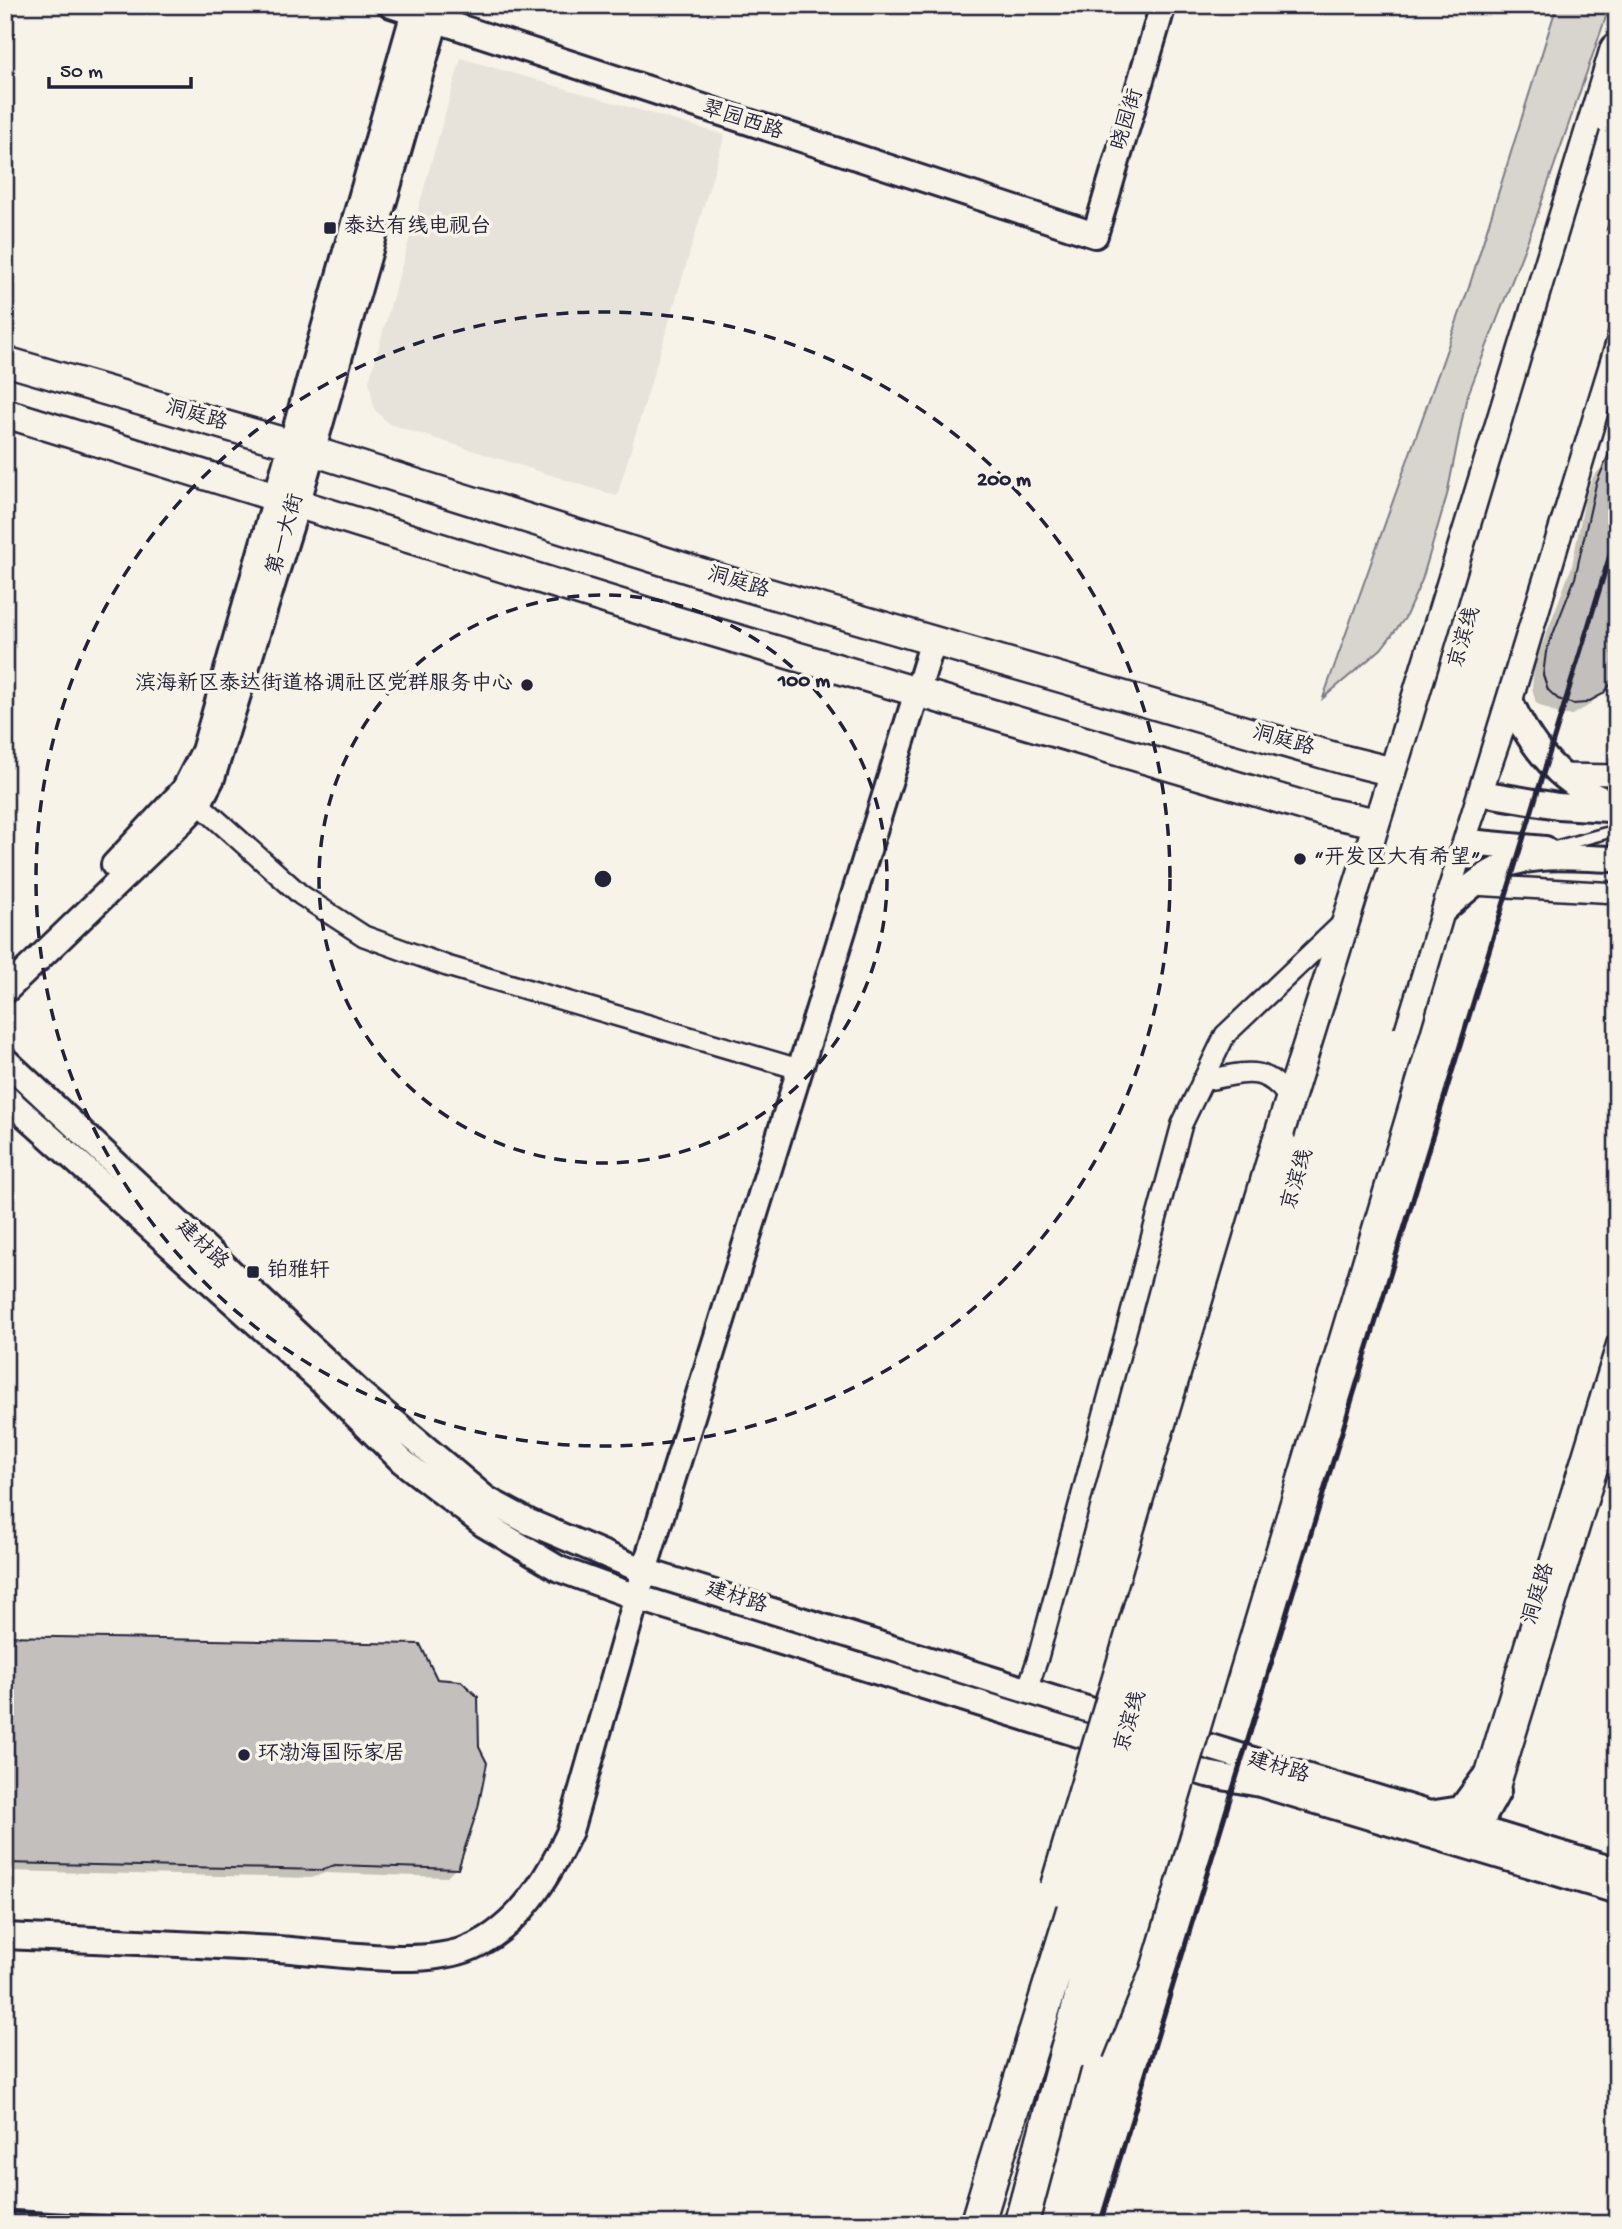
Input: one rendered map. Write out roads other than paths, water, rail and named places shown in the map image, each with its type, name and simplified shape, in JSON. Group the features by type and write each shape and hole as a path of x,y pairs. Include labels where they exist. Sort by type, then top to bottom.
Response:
{"highway":[{"path":"995,2164 1058,1885 1291,1101 1396,773 1617,50"},
{"name":"京滨线","path":"977,2224 1437,736 1617,135"},
{"name":"京滨线","path":"1021,2224 1109,1895 1617,243"},
{"path":"1036,2176 1123,1962 1458,841 1507,692 1617,323"}],"main road":[{"name":"洞庭路","path":"5,361 302,448 737,584 1396,773 1475,792"},
{"path":"5,413 676,621 1325,812 1458,841"}],"street":[{"name":"晓园街","path":"1095,235 1163,5"},
{"name":"翠园西路","path":"420,10 1095,235"},
{"name":"第一大街","path":"5,991 191,796 222,754 420,10"},
{"path":"5,1936 397,1957 438,1955 472,1947 503,1926 531,1899 570,1831 636,1597 802,1070 933,640"},
{"path":"1507,692 1530,738 1557,774 1591,796 1617,806"},
{"path":"1557,774 1617,775"},
{"path":"1475,792 1558,806 1617,806"},
{"name":"第一大街","path":"5,970 191,796"},
{"path":"191,796 301,895 364,936 447,966 802,1070"},
{"path":"1458,841 1617,859"},
{"path":"1436,917 1473,885 1508,864 1535,859 1617,859"},
{"path":"1473,885 1617,893"},
{"path":"1027,1689 1037,1661 1182,1124 1225,1035 1351,916"},
{"name":"建材路","path":"5,1060 361,1394 486,1499 538,1526 644,1571 1027,1689 1424,1823 1617,1871"},
{"path":"1202,1081 1253,1072 1279,1082 1291,1101"},
{"path":"5,1097 318,1378 402,1461 484,1524 559,1569 636,1597 1207,1774 1424,1823 1461,1809 1491,1785"},
{"name":"洞庭路","path":"1491,1785 1617,1343"},
{"name":"洞庭路","path":"1491,1785 1617,1405"},
{"path":"1491,1785 1474,1835 1617,1891"}],"lane":[{"path":"1558,806 1617,827"},
{"path":"1547,849 1617,827"}],"railway":[{"path":"1100,2224 1617,532"},
{"path":"5,2211 240,2224"}],"place":[{"name":"泰达有线电视台","path":"330,228"},
{"name":"滨海新区泰达街道格调社区党群服务中心","path":"527,685"},
{"name":"“开发区大有希望”","path":"1300,859"},
{"name":"铂雅轩","path":"253,1272"},
{"name":"环渤海国际家居","path":"244,1755"}]}
